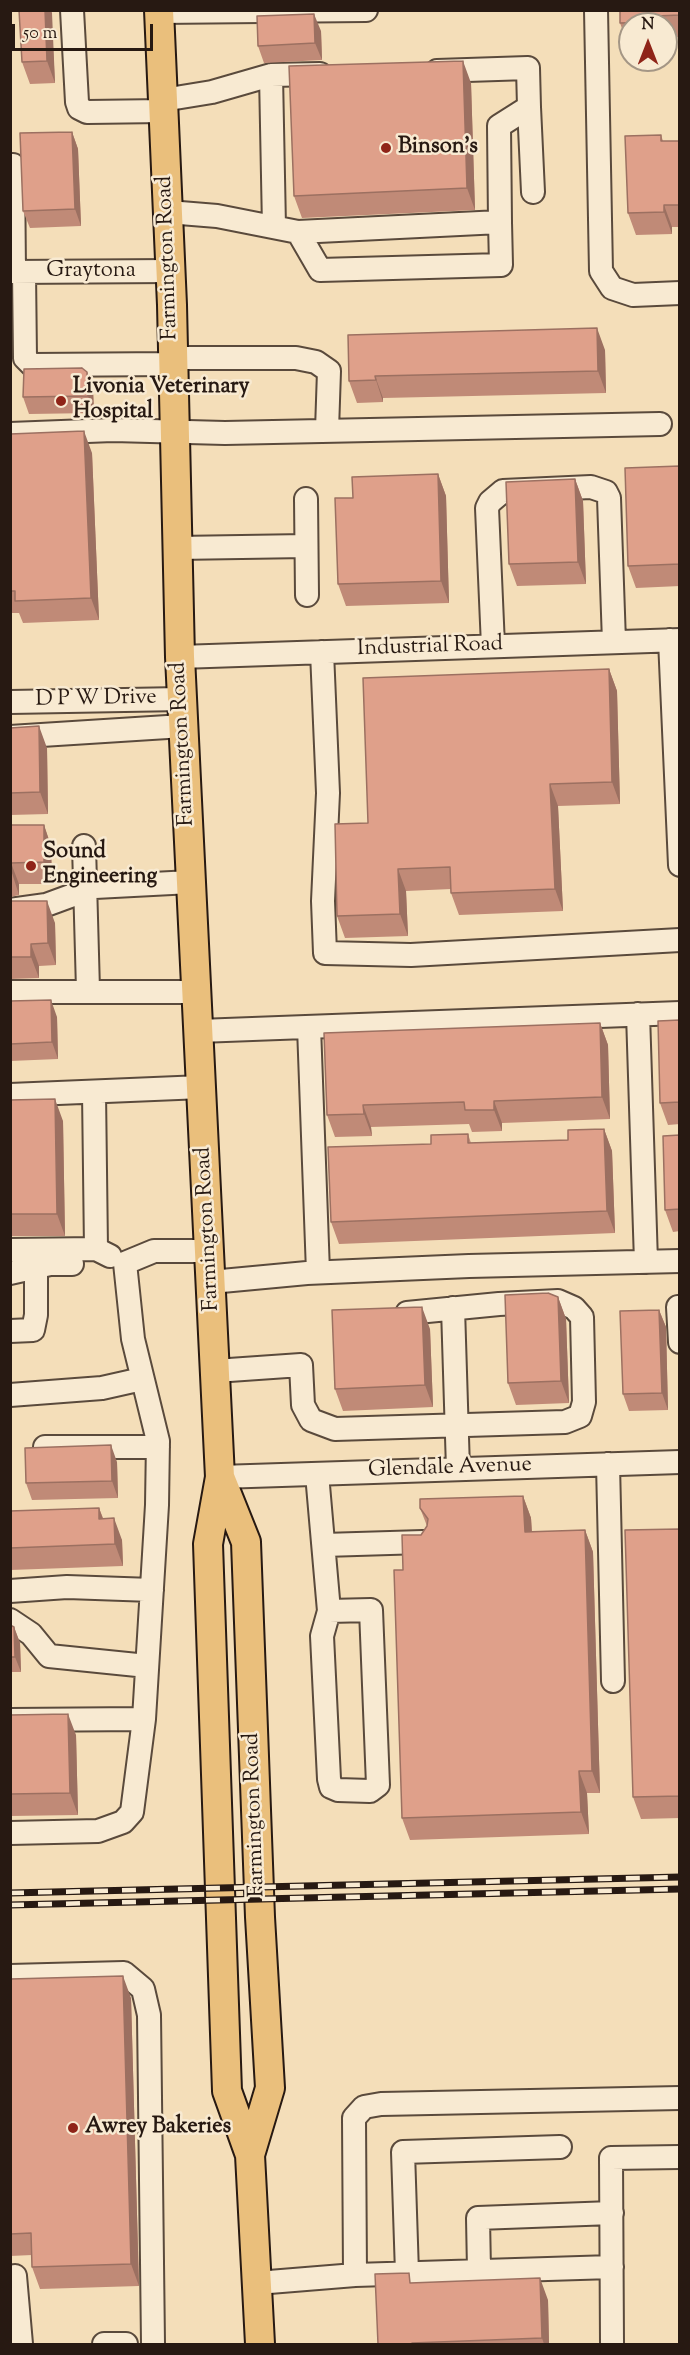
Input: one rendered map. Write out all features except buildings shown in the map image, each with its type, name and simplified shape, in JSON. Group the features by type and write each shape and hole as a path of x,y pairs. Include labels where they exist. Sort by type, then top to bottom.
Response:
{"main road":[{"name":"Farmington Road","path":"159,11 171,272 173,432 182,712 220,1477 208,1544 227,2091 250,2156 260,2344"},
{"name":"Farmington Road","path":"220,1477 246,1542 260,1917 270,2088 250,2156"}],"street":[{"path":"72,10 77,102 80,108 87,112 163,105 271,75 341,73"},
{"path":"159,11 366,10"},
{"path":"596,10 601,272 612,288 633,296 680,293"},
{"path":"411,71 528,68 533,192"},
{"path":"271,75 274,228"},
{"path":"298,232 320,270 501,265 499,126 529,107"},
{"path":"10,165 16,272 25,358 32,365 296,358 316,362 329,371 331,387 327,430"},
{"path":"168,212 217,216 298,232 500,222"},
{"name":"Graytona","path":"16,272 171,272"},
{"path":"10,434 113,430 225,433 660,424"},
{"path":"493,646 487,508 490,502 503,491 591,487 606,492 609,498 614,642"},
{"path":"306,499 306,596"},
{"path":"177,548 306,546"},
{"path":"675,640 680,865"},
{"name":"Industrial Road","path":"180,657 675,640"},
{"path":"322,652 328,794 323,901 325,953 411,955 680,940"},
{"name":"D P W Drive","path":"10,702 182,712"},
{"path":"10,736 182,712"},
{"path":"84,846 88,990"},
{"path":"10,910 46,905 86,889 191,882"},
{"path":"10,992 88,990 197,992"},
{"path":"199,1031 680,1013"},
{"path":"639,1014 646,1262"},
{"path":"309,1027 318,1272"},
{"path":"10,1095 202,1087"},
{"path":"94,1092 96,1249"},
{"path":"10,1250 96,1249 124,1263"},
{"path":"10,1273 36,1266 124,1263 154,1251 210,1251"},
{"path":"212,1282 318,1272 680,1261"},
{"path":"10,1833 98,1831 123,1822 132,1812 135,1800 144,1719 158,1447 133,1339 124,1263"},
{"path":"10,1331 33,1330 36,1316 36,1266"},
{"path":"215,1371 301,1365 303,1405 311,1420 335,1429 564,1422 580,1416 584,1402 582,1317 574,1308 558,1301 407,1313"},
{"path":"678,1307 680,1342"},
{"path":"453,1308 458,1469"},
{"path":"10,1395 102,1388 142,1379"},
{"path":"45,1447 158,1447"},
{"name":"Glendale Avenue","path":"220,1477 680,1462"},
{"path":"608,1464 613,1681"},
{"path":"317,1474 329,1611 322,1636 329,1779 331,1787 338,1790 370,1791 378,1785 371,1610 329,1611"},
{"path":"324,1545 423,1542"},
{"path":"10,1591 67,1587 152,1590"},
{"path":"10,1620 31,1634 49,1656 147,1666"},
{"path":"10,1720 144,1719"},
{"path":"10,1976 124,1973 143,1989 149,2015 153,2344"},
{"path":"355,2275 354,2118 364,2108 381,2104 680,2098"},
{"path":"407,2273 403,2152 560,2147"},
{"path":"612,2344 611,2158 680,2157"},
{"path":"478,2270 478,2218 612,2213"},
{"path":"258,2283 355,2275 612,2267"},
{"path":"10,2277 15,2277 15,2318 21,2344"},
{"path":"104,2344 126,2344"}],"railway":[{"path":"10,1893 680,1877"},
{"path":"10,1905 680,1889"}],"place":[{"name":"Binson's","path":"386,148"},
{"name":"Livonia Veterinary Hospital","path":"61,401"},
{"name":"Sound Engineering","path":"31,866"},
{"name":"Awrey Bakeries","path":"73,2128"}]}
